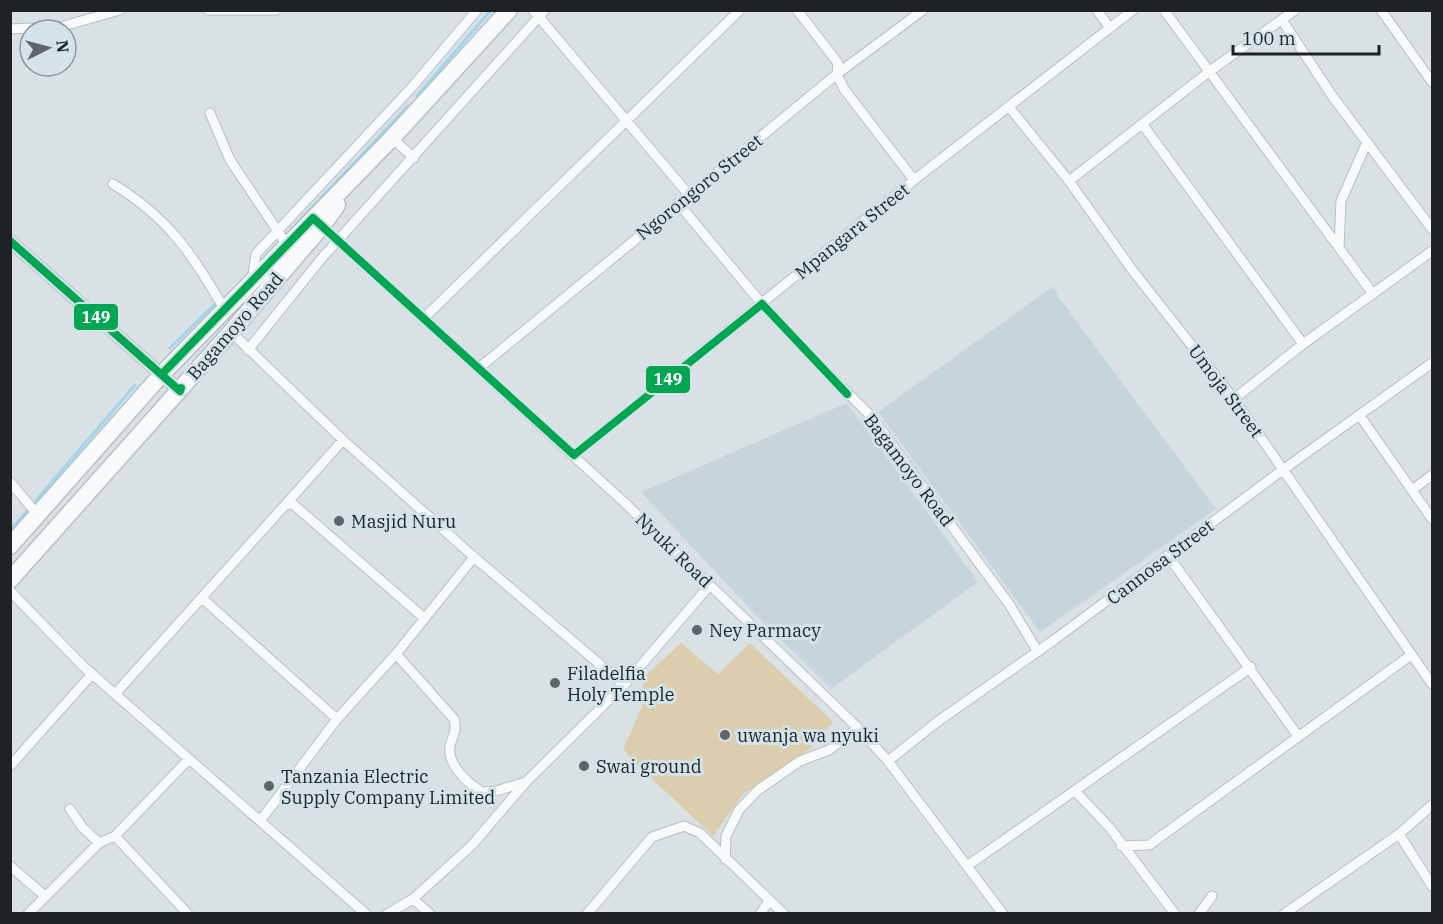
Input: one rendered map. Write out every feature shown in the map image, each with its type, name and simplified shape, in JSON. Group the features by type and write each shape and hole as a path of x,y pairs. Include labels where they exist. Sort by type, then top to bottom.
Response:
{"highway":[{"name":"Bagamoyo Road","path":"10,580 231,332 357,174 509,10"},
{"name":"Bagamoyo Road","path":"10,546 162,374 252,282 282,238 318,222"}],"main road":[{"path":"10,241 180,390"}],"street":[{"path":"10,29 60,27 120,10"},
{"path":"208,10 276,10"},
{"path":"210,113 230,160 282,238 477,10"},
{"path":"423,319 740,10"},
{"path":"797,10 838,63 837,74 844,89 914,180"},
{"name":"Ngorongoro Street","path":"479,368 837,74 923,10"},
{"path":"1097,10 1109,27"},
{"name":"Mpangara Street","path":"574,455 914,180 1133,10"},
{"path":"1164,10 1373,294"},
{"path":"1069,181 1210,71 1295,10"},
{"path":"1381,10 1432,82"},
{"path":"249,350 338,242 414,158 538,13 689,195"},
{"path":"1282,20 1367,142 1432,229"},
{"path":"405,94 418,108"},
{"name":"Umoja Street","path":"1010,107 1234,399 1432,684"},
{"path":"1143,125 1303,344"},
{"path":"392,138 414,158"},
{"path":"1339,248 1341,201 1367,142"},
{"path":"113,184 143,202 170,228 192,255 225,310"},
{"name":"Bagamoyo Road","path":"678,203 762,304 871,416 1009,604 1038,652"},
{"name":"Nyuki Road","path":"318,222 574,455 858,728 888,761 1003,914"},
{"path":"1234,399 1303,344 1432,251"},
{"path":"231,332 343,440 474,557 624,685"},
{"name":"Cannosa Street","path":"888,761 937,722 1038,652 1284,469 1432,363"},
{"path":"1360,416 1432,519"},
{"path":"115,694 203,599 243,549 343,440"},
{"path":"1412,490 1432,475"},
{"path":"10,482 38,514"},
{"path":"286,504 294,505 423,617"},
{"path":"1169,556 1251,667 1298,736"},
{"path":"260,821 337,719 396,654 423,617 474,557"},
{"path":"387,914 413,899 484,832 526,782 624,685 710,585"},
{"path":"10,591 92,674 366,914"},
{"path":"203,599 337,719"},
{"path":"396,654 454,718 456,724 449,753 457,770 482,792 496,791 526,782"},
{"path":"1121,846 1149,845 1411,655"},
{"path":"967,866 1251,667"},
{"path":"10,766 92,674"},
{"path":"725,859 726,836 739,810 758,790 800,761 829,750 858,728"},
{"path":"28,914 99,843 115,836 189,759"},
{"path":"1075,791 1110,828 1121,846 1175,914"},
{"path":"1284,914 1399,834 1432,805"},
{"path":"70,809 82,827 99,843"},
{"path":"587,914 652,837 674,827 691,827 784,914"},
{"path":"1399,834 1432,886"},
{"path":"115,836 188,914"},
{"path":"10,866 45,897"},
{"path":"1198,914 1212,896"},
{"path":"413,899 430,914"},
{"path":"760,914 770,901"}],"shaded area":[{"path":"1054,286 1057,295 1216,509 1040,632 878,412"},
{"path":"847,403 978,582 831,689 753,612 641,492"},
{"name":"uwanja wa nyuki","path":"681,643 718,674 750,643 833,722 809,750 743,794 713,836 632,760 623,748 642,708 643,678"}],"waterway":[{"path":"417,96 491,10"},
{"path":"286,235 408,106"},
{"path":"170,348 215,304"},
{"path":"33,504 135,385"},
{"path":"10,530 30,508"}],"transit line":[{"name":"149","path":"162,374 313,218 574,455"},
{"name":"149","path":"10,241 180,391 181,388"},
{"name":"149","path":"762,304 847,394"},
{"name":"149","path":"574,455 762,304"}],"place":[{"name":"Masjid Nuru","path":"339,521"},
{"name":"Ney Parmacy","path":"697,630"},
{"name":"Filadelfia Holy Temple","path":"555,683"},
{"name":"uwanja wa nyuki","path":"725,735"},
{"name":"Swai ground","path":"584,766"},
{"name":"Tanzania Electric Supply Company Limited","path":"269,786"}]}
